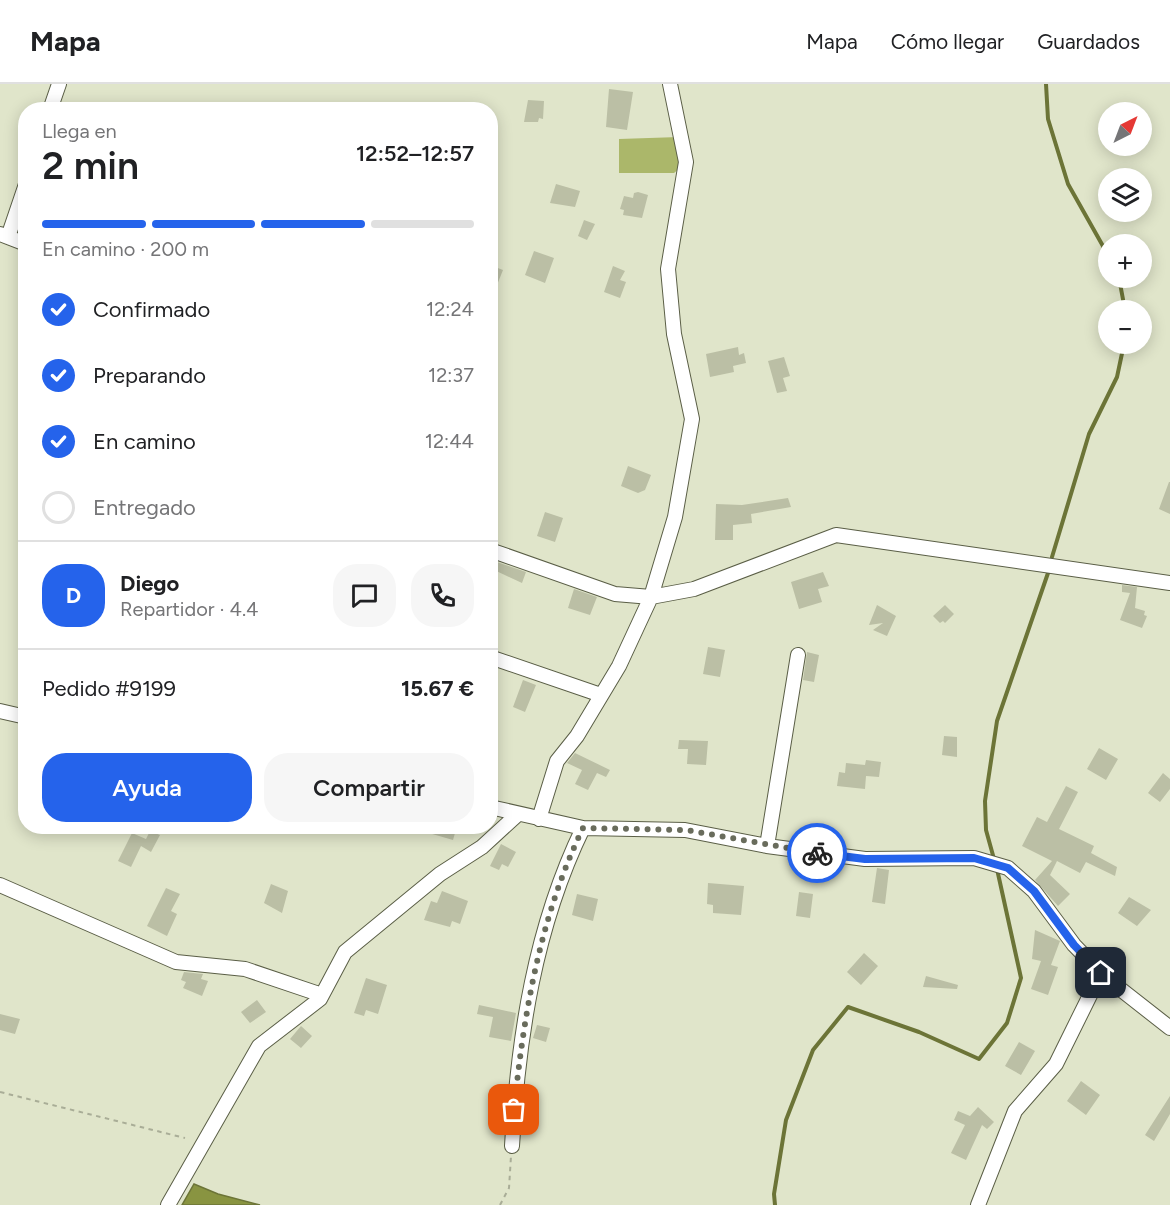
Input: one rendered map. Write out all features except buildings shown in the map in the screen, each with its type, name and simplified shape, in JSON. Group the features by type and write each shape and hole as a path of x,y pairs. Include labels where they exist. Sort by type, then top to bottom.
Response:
{"street":[{"path":"53,102 59,84"},
{"path":"539,819 557,760 577,736 619,666 651,597 675,517 692,419 674,334 668,269 686,162 670,84"},
{"path":"4,236 18,203"},
{"path":"498,553 615,594 651,597 694,589 806,544 836,535 1170,584"},
{"path":"767,846 798,655"},
{"path":"498,660 601,695"},
{"path":"0,711 18,715"},
{"path":"498,809 583,828 686,830 767,846 865,859 974,858 1008,868 1034,891 1074,945 1101,973 1170,1028"},
{"path":"498,832 518,814"},
{"path":"512,1146 518,1073 531,984 558,881 583,828"},
{"path":"168,1205 254,1052 322,995 345,952 440,874 482,847 496,834"},
{"path":"0,885 176,962 245,969 322,995"},
{"path":"978,1205 1015,1112 1056,1064 1101,973"}],"path":[{"path":"0,1092 185,1138"},
{"path":"500,1205 509,1188 512,1146"}],"shaded area":[{"path":"679,137 680,168 674,173 619,173 619,139"},
{"path":"194,1184 218,1194 260,1205 182,1205"}],"waterway":[{"path":"1046,84 1048,119 1068,184 1098,237"},
{"path":"1121,288 1123,300"},
{"path":"1052,557 1089,434 1117,377 1122,354"},
{"path":"994,859 986,830 985,801 997,721 1048,573"},
{"path":"775,1205 774,1194 786,1120 813,1050 848,1007 919,1032 979,1059 1007,1023 1021,978 997,869"}],"way so far":[{"path":"514,1110 524,1028 540,945 558,881 583,828 686,830 817,853"}],"route":[{"path":"817,853 865,859 974,858 1008,868 1034,891 1074,945 1101,973"}]}
